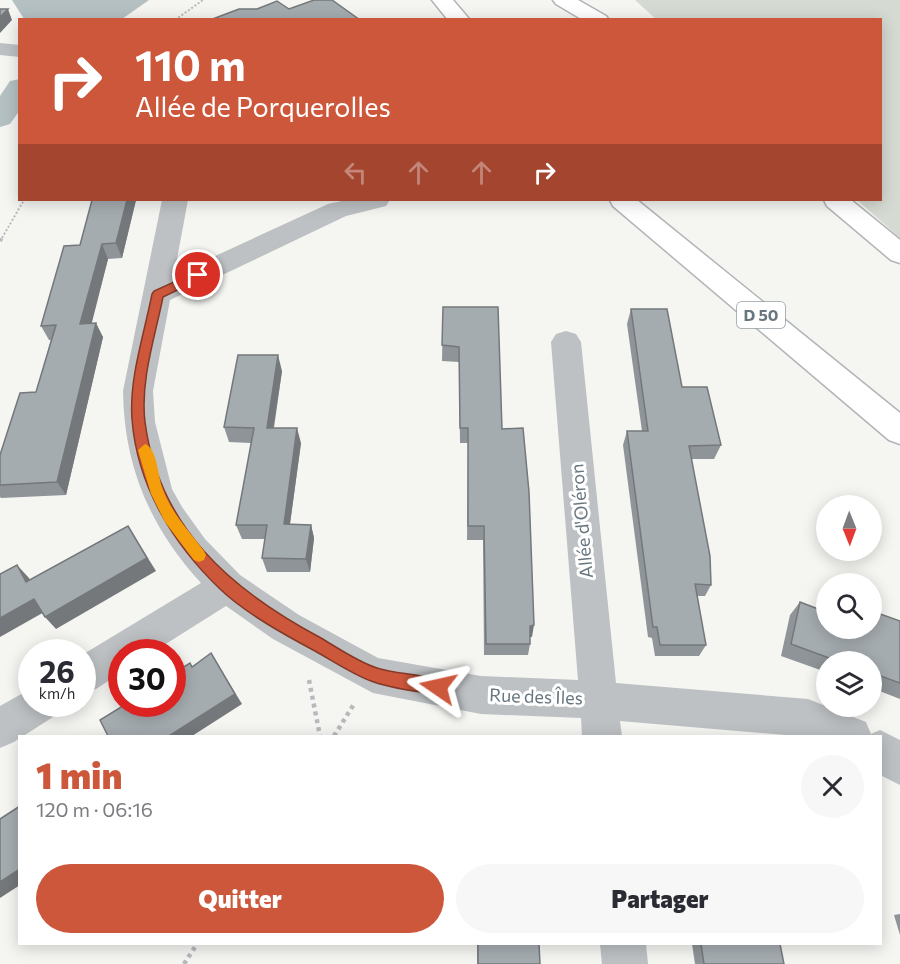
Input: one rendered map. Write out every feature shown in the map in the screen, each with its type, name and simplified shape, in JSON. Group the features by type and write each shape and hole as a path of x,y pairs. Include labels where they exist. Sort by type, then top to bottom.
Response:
{"main road":[{"path":"442,0 458,18"},
{"path":"563,0 595,18"},
{"name":"D 50","path":"623,201 900,431"},
{"path":"837,201 900,254"}],"street":[{"name":"Rue des Îles","path":"175,201 138,391 139,422 156,490 170,518 193,550 227,586 286,627 373,675 600,718 808,718 850,735"},
{"path":"158,294 337,210 373,201"},
{"name":"Allée d'Oléron","path":"566,342 600,718"},
{"path":"96,667 227,586"},
{"path":"0,728 18,717"},
{"path":"882,752 900,765"},
{"path":"622,945 625,964"}],"path":[{"path":"178,18 203,0"},
{"path":"0,241 23,201"},
{"path":"184,964 196,945"}],"shaded area":[{"path":"12,0 149,0 123,18 23,18"},
{"path":"635,0 900,0 900,238 858,201 882,201 882,18 655,18"}],"building":[{"path":"314,0 332,0 357,18 215,18 239,9 257,9 277,1 289,9"},
{"path":"0,9 8,9 0,17"},
{"path":"92,201 127,201 116,243 102,244 80,324 96,323 57,482 0,485 0,455 20,393 36,392 56,325 41,326 64,246 80,245"},
{"path":"443,307 498,307 502,429 523,428 529,492 534,625 530,626 530,644 486,644 484,526 468,526 468,428 460,428 459,347 442,345"},
{"path":"631,309 667,309 682,387 707,387 721,445 689,446 710,556 711,585 695,584 706,645 660,645 657,627 653,627 627,431 648,431"},
{"path":"238,355 278,355 267,428 297,428 284,524 311,525 306,559 262,558 267,525 236,525 254,428 224,427"},
{"path":"128,526 147,558 45,617 34,599 0,618 0,574 17,565 26,582"},
{"path":"800,602 816,608 816,639 882,639 882,615 900,621 900,683 882,677 882,651 816,651 816,653 791,644"},
{"path":"211,653 235,694 171,735 108,735 100,720 108,715 108,717 186,717 186,665 190,663 192,667"},
{"path":"18,807 18,870 0,882 0,819"},
{"path":"478,945 539,945 540,964 478,964"},
{"path":"701,945 780,945 784,964 704,964"}],"waterway":[{"path":"0,118 18,90"}],"slow traffic":[{"path":"145,450 156,490 170,518 199,555"}],"route":[{"path":"198,275 158,294 138,391 139,422 146,456 156,490 170,518 193,550 227,586 286,627 373,675 438,687"}]}
